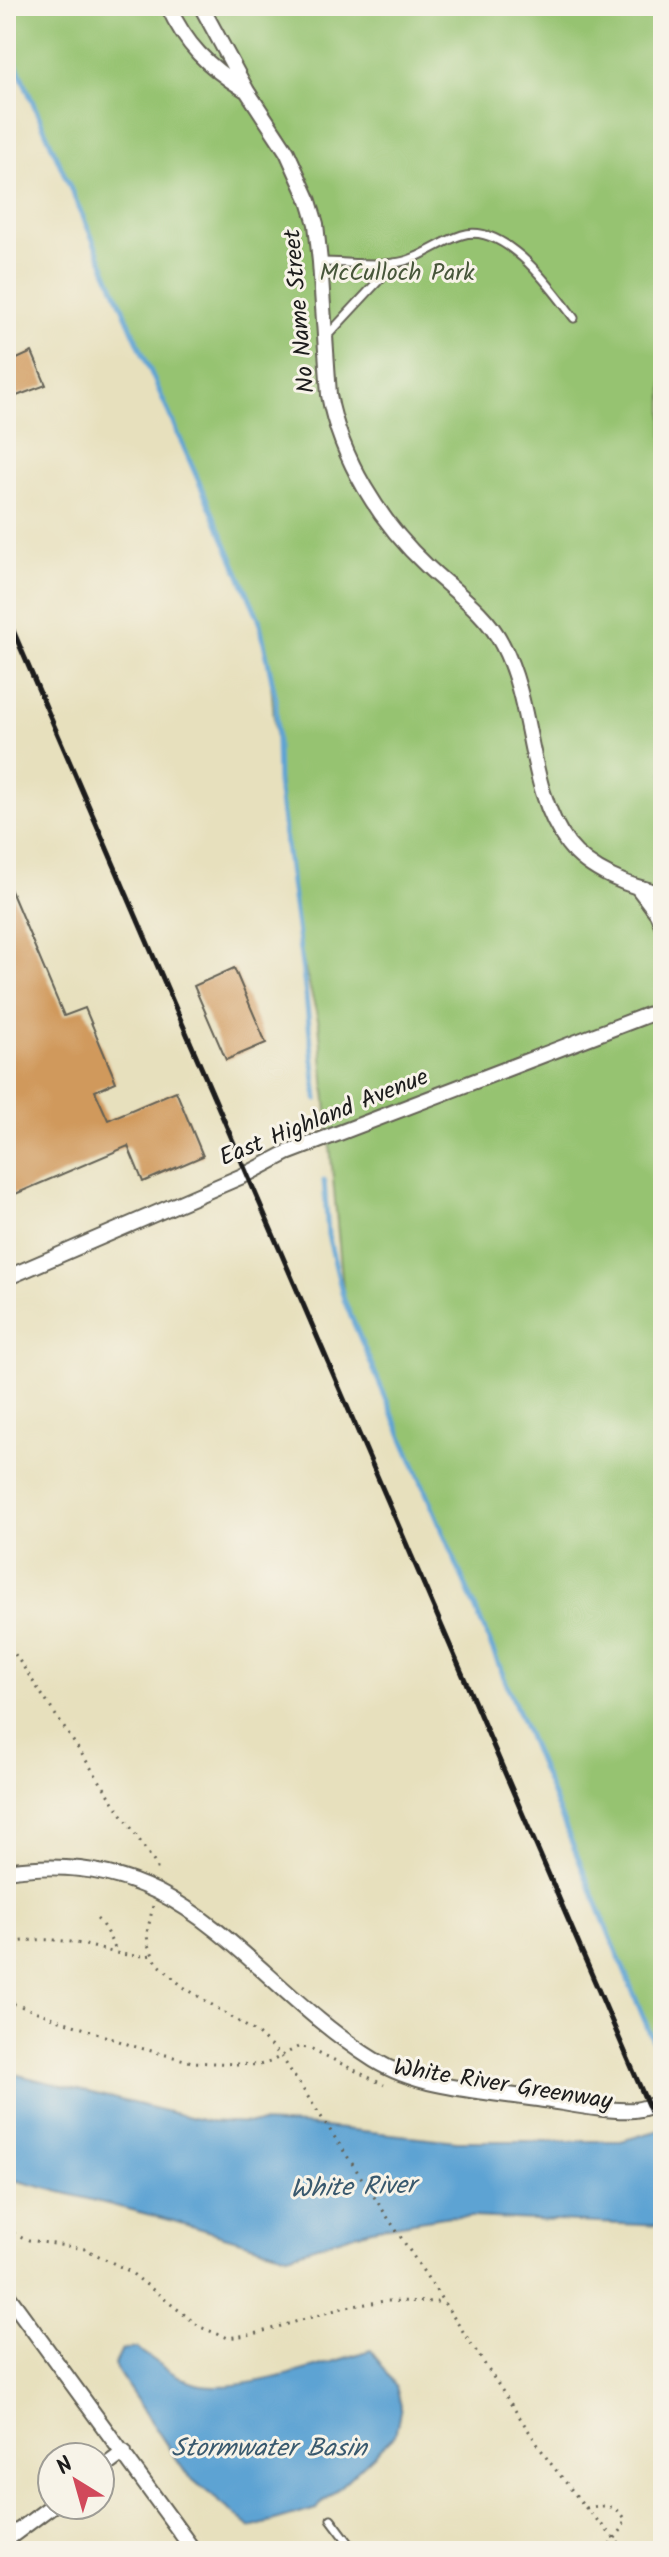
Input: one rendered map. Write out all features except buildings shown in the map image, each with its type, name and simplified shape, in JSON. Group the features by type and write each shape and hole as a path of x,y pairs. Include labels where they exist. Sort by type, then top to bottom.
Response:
{"street":[{"name":"No Name Street","path":"168,6 179,31 190,46 219,74 247,91"},
{"name":"No Name Street","path":"201,6 247,91 287,152 309,201 316,224 333,413 367,492 390,525 423,562 485,619 502,643 514,670 548,804 566,841 577,854 603,871 639,889 663,893"},
{"path":"639,889 657,913 663,927"},
{"name":"East Highland Avenue","path":"6,1278 247,1174 287,1153 663,1009"},
{"path":"6,1871 28,1867 87,1870 156,1890 211,1924 343,2038 401,2073 458,2087 632,2110 663,2101"},
{"path":"6,2293 194,2551"},
{"path":"116,2458 124,2452"},
{"path":"6,2540 36,2518"}],"lane":[{"path":"320,262 395,263 464,234 482,234 506,244 533,266 574,318"},
{"path":"325,338 395,263"},
{"path":"331,2519 355,2551"}],"path":[{"path":"6,1641 159,1871 147,1933 151,1955 182,1986 257,2033 281,2056 548,2460 626,2551"},
{"path":"97,1919 119,1954"},
{"path":"6,1944 23,1940 62,1940 119,1954 138,1957 151,1955"},
{"name":"White River Greenway","path":"6,2001 133,2046 192,2062 259,2065 298,2047 310,2048 388,2087"},
{"path":"6,2230 29,2240 85,2249 129,2271 200,2327 228,2338 254,2334 359,2305 385,2301 443,2302"},
{"path":"586,2508 605,2505 622,2513 625,2519 622,2529 605,2551"}],"green space":[{"name":"McCulloch Park","path":"6,6 663,6 663,2065 344,1300 319,1023 300,950 281,802 270,671 259,619 6,41"}],"water":[{"name":"White River","path":"6,2072 206,2121 305,2125 457,2141 621,2141 663,2129 663,2226 450,2216 371,2229 288,2255 170,2220 6,2178"},
{"name":"Stormwater Basin","path":"136,2348 185,2380 219,2386 286,2375 371,2350 396,2386 401,2406 395,2435 316,2509 251,2528 187,2475 120,2375 115,2364 122,2350"}],"waterway":[{"path":"6,41 259,619 276,699 278,785 317,1099"},
{"path":"324,1180 328,1235 344,1300 485,1631 663,2065"}],"railway":[{"path":"6,614 663,2140"}]}
